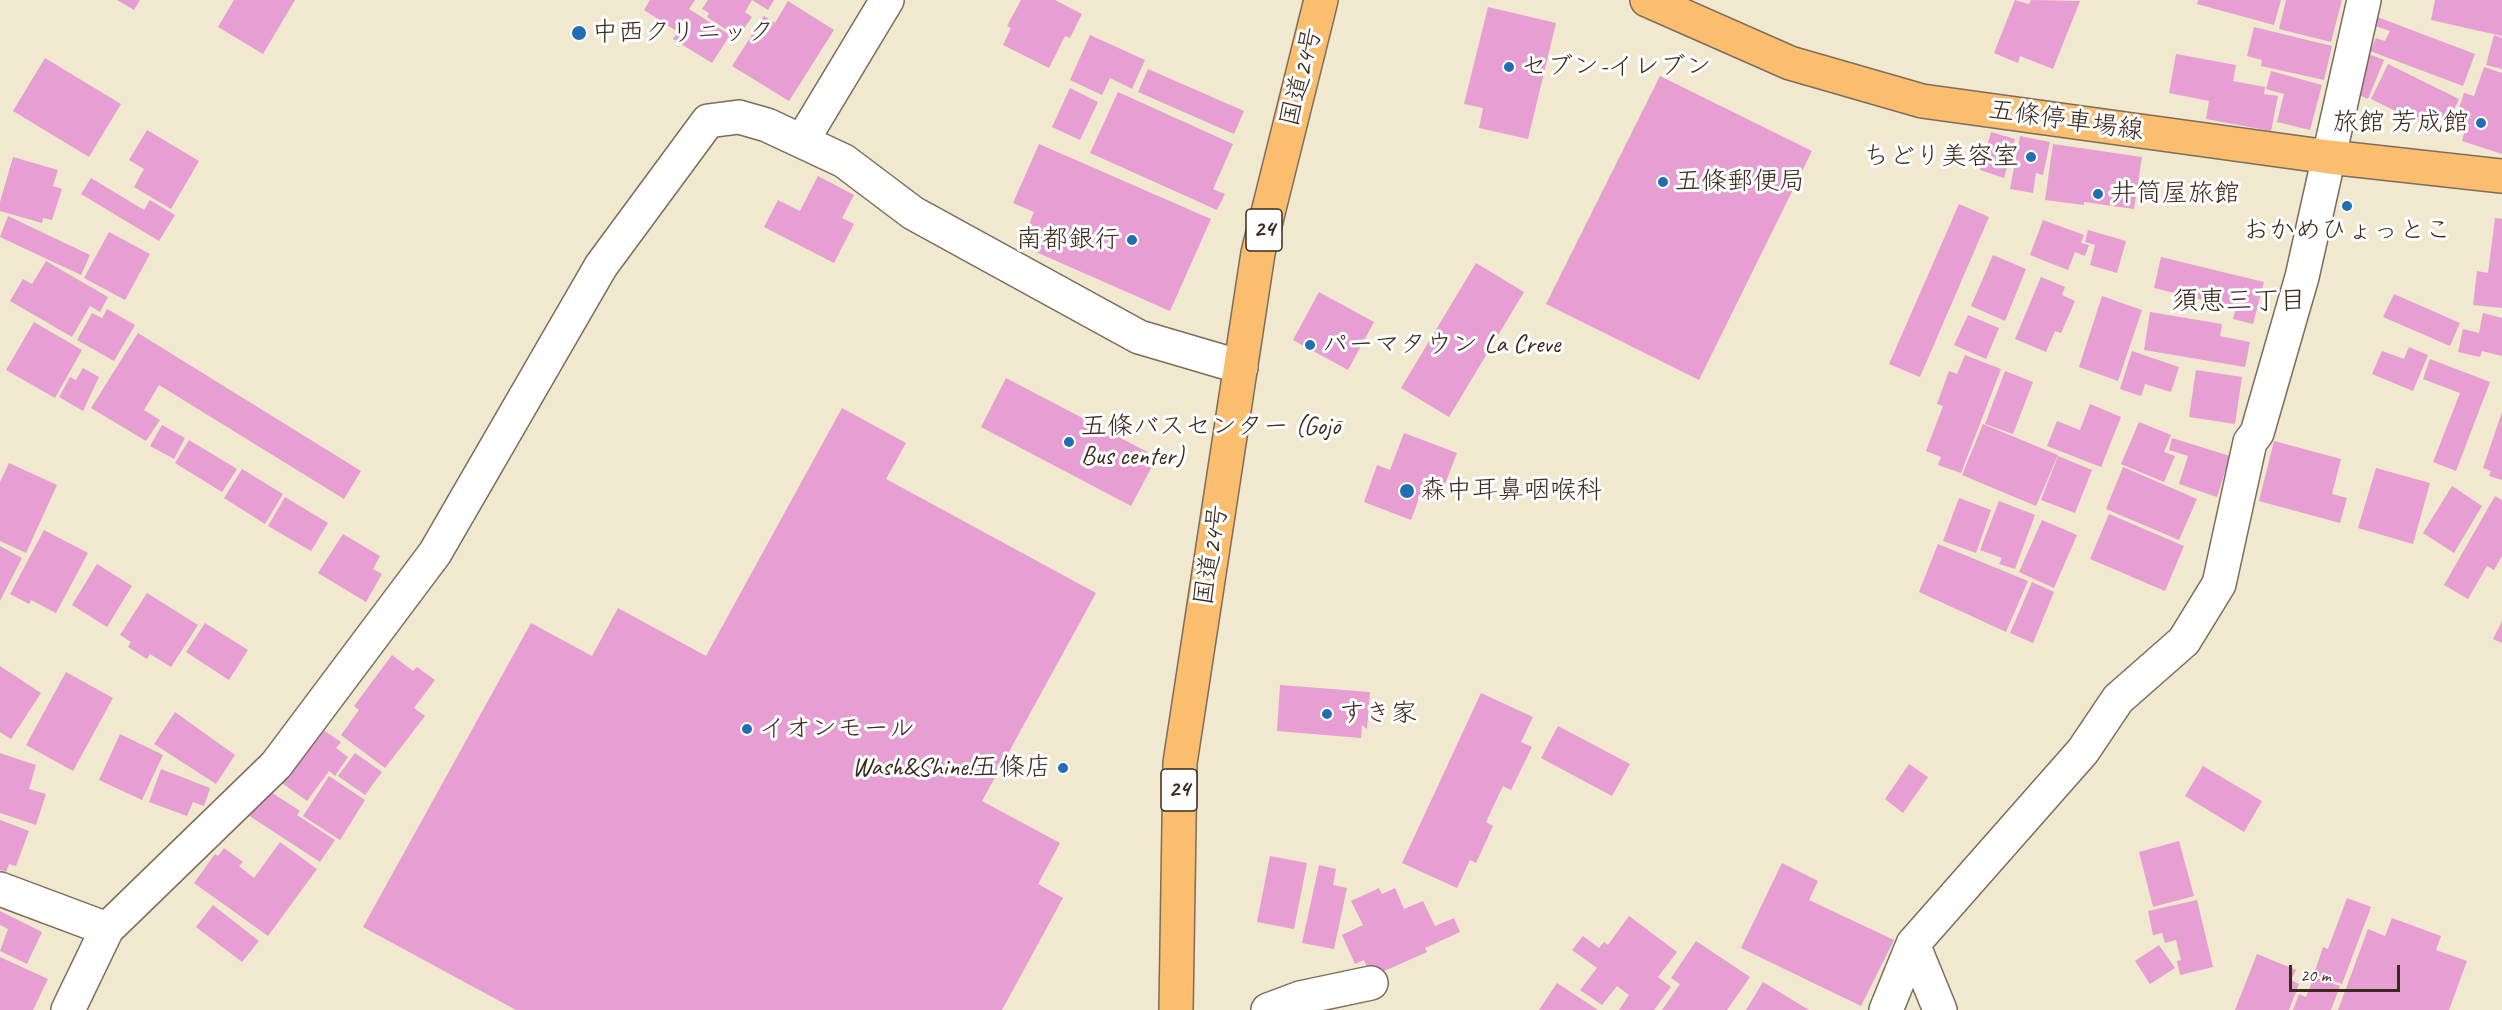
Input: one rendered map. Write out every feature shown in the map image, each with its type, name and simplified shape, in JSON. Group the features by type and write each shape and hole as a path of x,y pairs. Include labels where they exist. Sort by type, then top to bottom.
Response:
{"main road":[{"name":"国道24号","path":"1176,1010 1180,763 1258,252 1321,0"},
{"name":"五條停車場線","path":"1647,0 1790,63 1922,101 2329,157 2502,176"}],"street":[{"path":"802,141 887,0"},
{"path":"1886,1010 1913,944 2083,751 2118,699 2184,641 2219,584 2250,442 2258,433 2301,277 2364,0"},
{"path":"68,1010 107,929 276,765 435,553 601,266 708,121 739,117 767,125 844,160 913,213 1139,337 1241,368"},
{"path":"0,889 107,929"},
{"path":"1913,944 1940,1010"},
{"path":"1268,1010 1300,998 1371,983"}],"building":[{"path":"117,0 140,0 134,10"},
{"path":"234,0 295,0 263,54 218,27"},
{"path":"650,0 695,0 689,9 730,35 712,63 673,39 678,32 644,10"},
{"path":"708,0 752,0 745,12 752,17 743,30 734,25 730,32 707,17 709,13 702,9"},
{"path":"752,0 774,0 768,10"},
{"path":"1021,0 1055,0 1082,14 1070,38 1065,36 1049,68 1003,45 1011,28 1007,26"},
{"path":"2015,0 2029,4 2031,0 2080,1 2053,69 2020,56 2018,63 1994,53"},
{"path":"2198,0 2281,0 2274,25 2197,4"},
{"path":"2286,0 2342,0 2331,42 2279,29"},
{"path":"2435,0 2502,0 2502,36 2431,20"},
{"path":"788,1 834,30 789,101 732,66 764,16 775,23"},
{"path":"1488,7 1556,23 1528,139 1479,128 1483,108 1464,104"},
{"path":"2372,15 2475,54 2463,86 2370,51 2376,38 2385,41 2390,31 2369,24"},
{"path":"2254,27 2332,46 2324,80 2261,66 2262,60 2247,56"},
{"path":"1090,35 1145,60 1132,89 1110,78 1102,95 1070,80"},
{"path":"2494,35 2502,38 2502,69 2486,65"},
{"path":"2366,53 2384,60 2368,99 2350,91"},
{"path":"2176,54 2236,65 2233,81 2265,87 2264,94 2278,96 2271,131 2206,119 2209,101 2169,93"},
{"path":"45,58 121,104 89,157 13,111"},
{"path":"2388,64 2459,99 2442,134 2371,99"},
{"path":"2484,67 2502,73 2502,154 2462,141 2468,121 2456,117 2464,93 2474,96"},
{"path":"1148,69 1244,111 1234,134 1138,92"},
{"path":"2271,71 2322,85 2310,130 2277,122 2284,94 2266,89"},
{"path":"1660,76 1812,151 1699,380 1546,304"},
{"path":"1070,88 1098,102 1080,140 1052,127"},
{"path":"1118,92 1233,144 1213,189 1225,194 1217,210 1090,153"},
{"path":"147,130 199,161 171,209 134,187 144,169 129,160"},
{"path":"1991,132 2015,139 2004,178 1980,170"},
{"path":"2020,136 2050,142 2043,175 2036,173 2033,193 2010,189"},
{"path":"1039,144 1211,219 1170,311 1020,245 1034,212 1013,203"},
{"path":"2053,144 2142,157 2134,209 2084,202 2084,205 2045,200"},
{"path":"13,157 58,170 53,186 62,189 52,220 43,218 42,223 0,211 0,202"},
{"path":"818,176 854,195 842,218 854,224 834,263 764,227 778,200 800,211"},
{"path":"91,178 144,210 150,200 175,215 159,241 81,194"},
{"path":"1959,204 1989,217 1920,377 1889,364"},
{"path":"8,216 90,255 81,275 0,237"},
{"path":"2495,218 2502,219 2502,308 2473,305 2477,271 2488,273"},
{"path":"2043,220 2084,235 2081,243 2089,245 2085,256 2075,252 2068,270 2030,255"},
{"path":"2088,230 2126,241 2117,273 2090,265 2095,245 2085,242"},
{"path":"109,232 150,254 125,300 84,278"},
{"path":"1993,255 2026,269 2005,321 1971,306"},
{"path":"2161,257 2264,282 2253,324 2233,319 2236,308 2154,288"},
{"path":"46,261 108,297 100,312 90,306 72,337 10,301 23,279 32,284"},
{"path":"1476,263 1524,292 1449,417 1401,388"},
{"path":"2041,277 2065,287 2062,295 2075,301 2061,333 2055,331 2046,352 2015,339"},
{"path":"1319,292 1374,322 1348,370 1293,340"},
{"path":"2394,294 2460,323 2450,346 2383,317"},
{"path":"2102,296 2142,310 2118,381 2079,367"},
{"path":"107,309 135,325 114,361 77,340 92,313 102,318"},
{"path":"2150,312 2222,324 2220,336 2250,342 2245,367 2144,350"},
{"path":"2483,313 2502,318 2502,356 2482,351 2480,357 2458,352 2463,329 2479,333"},
{"path":"1968,315 1999,328 1986,359 1954,345"},
{"path":"34,322 82,350 55,398 6,370"},
{"path":"138,333 361,471 344,499 159,385 144,410 160,420 146,441 91,408"},
{"path":"2409,347 2428,355 2413,391 2372,374 2382,351 2404,359"},
{"path":"2132,351 2179,367 2171,392 2145,384 2141,396 2120,389"},
{"path":"1965,355 2001,369 1961,473 1938,465 1941,457 1926,451 1943,406 1937,404 1949,371 1957,374"},
{"path":"2430,359 2490,382 2456,471 2433,462 2460,393 2423,379"},
{"path":"83,368 99,377 83,411 59,397 70,377 76,380"},
{"path":"2196,370 2242,377 2235,424 2189,417"},
{"path":"2005,371 2033,382 2013,434 1985,424"},
{"name":"五條バスセンター (Gojō Bus center)","path":"1006,378 1157,457 1131,506 981,427"},
{"path":"2090,404 2121,417 2101,467 2047,446 2057,421 2080,430"},
{"name":"イオンモール","path":"842,408 906,443 886,479 1096,593 982,801 1060,843 1038,884 1063,898 1002,1010 516,1010 363,927 531,623 592,656 618,608 706,656"},
{"path":"2502,412 2502,480 2489,476 2491,471 2483,468"},
{"path":"2139,422 2171,435 2164,452 2175,456 2164,482 2121,464"},
{"path":"1983,424 2058,455 2036,506 1962,475"},
{"path":"162,425 185,438 174,459 150,446"},
{"path":"1404,433 1457,453 1440,497 1422,490 1411,520 1364,502 1377,465 1390,470"},
{"path":"2172,438 2230,456 2217,497 2179,484 2188,456 2169,450"},
{"path":"189,440 237,469 222,492 175,463"},
{"path":"2274,441 2341,459 2332,494 2347,498 2340,523 2259,501"},
{"path":"2058,456 2092,470 2075,513 2041,500"},
{"path":"9,463 57,485 26,553 0,541 0,482"},
{"path":"2123,467 2197,499 2179,540 2106,509"},
{"path":"2376,468 2430,483 2413,544 2358,528"},
{"path":"242,469 283,494 265,524 224,498"},
{"path":"2452,486 2482,506 2454,553 2423,533"},
{"path":"2495,496 2502,500 2502,556 2494,570 2487,566 2468,599 2444,585"},
{"path":"285,497 328,523 311,551 268,526"},
{"path":"1959,498 1991,510 1976,553 1943,541"},
{"path":"1999,501 2035,515 2015,569 1999,564 2002,558 1980,550"},
{"path":"2109,514 2184,546 2165,591 2090,559"},
{"path":"2042,520 2077,535 2054,588 2019,572"},
{"path":"44,530 88,553 56,613 31,600 29,604 10,594"},
{"path":"343,534 380,556 373,569 382,574 366,602 318,573"},
{"path":"1938,544 2028,581 2006,632 1919,592"},
{"path":"0,546 22,558 0,601"},
{"path":"97,564 132,586 107,627 72,605"},
{"path":"2032,582 2054,592 2033,643 2010,633"},
{"path":"147,593 198,625 171,667 150,654 147,659 128,647 131,642 120,635"},
{"path":"2502,621 2502,643 2493,639"},
{"path":"205,623 248,650 229,680 186,652"},
{"path":"392,655 413,671 417,667 435,680 414,708 425,716 385,768 341,735 359,710 354,706"},
{"path":"0,666 41,693 11,739 0,732"},
{"path":"66,672 113,698 73,771 26,745"},
{"path":"1280,685 1370,692 1367,729 1362,725 1361,738 1277,731"},
{"path":"1481,693 1533,717 1521,742 1532,747 1511,790 1503,786 1486,822 1493,826 1476,863 1470,860 1457,888 1402,863"},
{"path":"175,712 235,755 216,784 154,744"},
{"path":"316,725 341,742 336,748 348,757 335,776 329,771 307,801 272,776"},
{"path":"1558,726 1630,764 1612,796 1541,758"},
{"path":"120,734 163,755 142,800 99,780"},
{"path":"0,753 36,765 29,789 46,794 36,825 0,813"},
{"path":"355,753 382,772 365,795 338,776"},
{"path":"1909,764 1928,777 1903,813 1885,799"},
{"path":"2203,766 2262,801 2244,832 2185,796"},
{"path":"161,769 210,788 204,806 193,802 187,816 149,802"},
{"path":"329,776 365,800 340,840 303,816"},
{"path":"265,788 300,811 297,815 335,840 320,862 248,815"},
{"path":"0,820 29,831 16,866 9,864 6,872 0,870"},
{"path":"2179,841 2194,896 2153,907 2139,852"},
{"path":"280,842 317,869 268,936 194,883 215,854 218,856 224,848 243,862 239,866 254,878"},
{"path":"1270,856 1307,863 1294,929 1257,922"},
{"path":"1782,863 1818,881 1809,900 1894,940 1861,1006 1741,948"},
{"path":"1319,865 1336,869 1333,885 1347,888 1334,949 1302,943"},
{"path":"1379,888 1382,894 1395,888 1404,909 1423,901 1435,926 1454,918 1460,932 1425,948 1427,952 1371,977 1364,960 1355,964 1342,935 1363,925 1351,901"},
{"path":"2347,898 2371,907 2342,984 2314,974 2323,947 2328,949"},
{"path":"2197,900 2213,967 2180,975 2177,961 2181,960 2176,940 2165,943 2162,933 2153,935 2148,911"},
{"path":"213,905 259,941 242,962 196,927"},
{"path":"0,911 42,932 27,964 0,951 8,929 0,925"},
{"path":"1629,916 1677,952 1658,977 1671,987 1654,1010 1619,1010 1629,995 1617,986 1602,1005 1580,990 1597,968 1572,950 1583,936 1599,948 1604,942 1608,945"},
{"path":"2392,918 2441,936 2436,950 2467,961 2449,1010 2338,1010 2368,929 2385,936"},
{"path":"1696,941 1750,977 1727,1010 1662,1010 1680,984 1671,978"},
{"path":"2159,945 2175,968 2150,984 2135,961"},
{"path":"2257,954 2296,970 2291,980 2299,984 2289,1010 2235,1010"},
{"path":"0,957 48,979 33,1010 0,1010"},
{"path":"2314,977 2340,986 2331,1010 2293,1010 2299,994 2306,997"},
{"path":"1763,982 1809,1010 1746,1010"},
{"path":"1557,983 1598,1010 1539,1010"}],"place":[{"name":"中西クリニック","path":"579,33"},
{"name":"セブン-イレブン","path":"1509,67"},
{"name":"旅館 芳成館","path":"2481,123"},
{"name":"ちどり美容室","path":"2031,157"},
{"name":"五條郵便局","path":"1663,182"},
{"name":"井筒屋旅館","path":"2098,194"},
{"name":"おかめひょっとこ","path":"2347,206"},
{"name":"南都銀行","path":"1132,240"},
{"name":"パーマタウン La Creve","path":"1310,345"},
{"name":"五條バスセンター (Gojō Bus center)","path":"1069,442"},
{"name":"森中耳鼻咽喉科","path":"1407,491"},
{"name":"すき家","path":"1327,714"},
{"name":"イオンモール","path":"747,729"},
{"name":"Wash&Shine!五條店","path":"1063,768"}],"district":[{"name":"須恵三丁目","path":"2239,302"}]}
